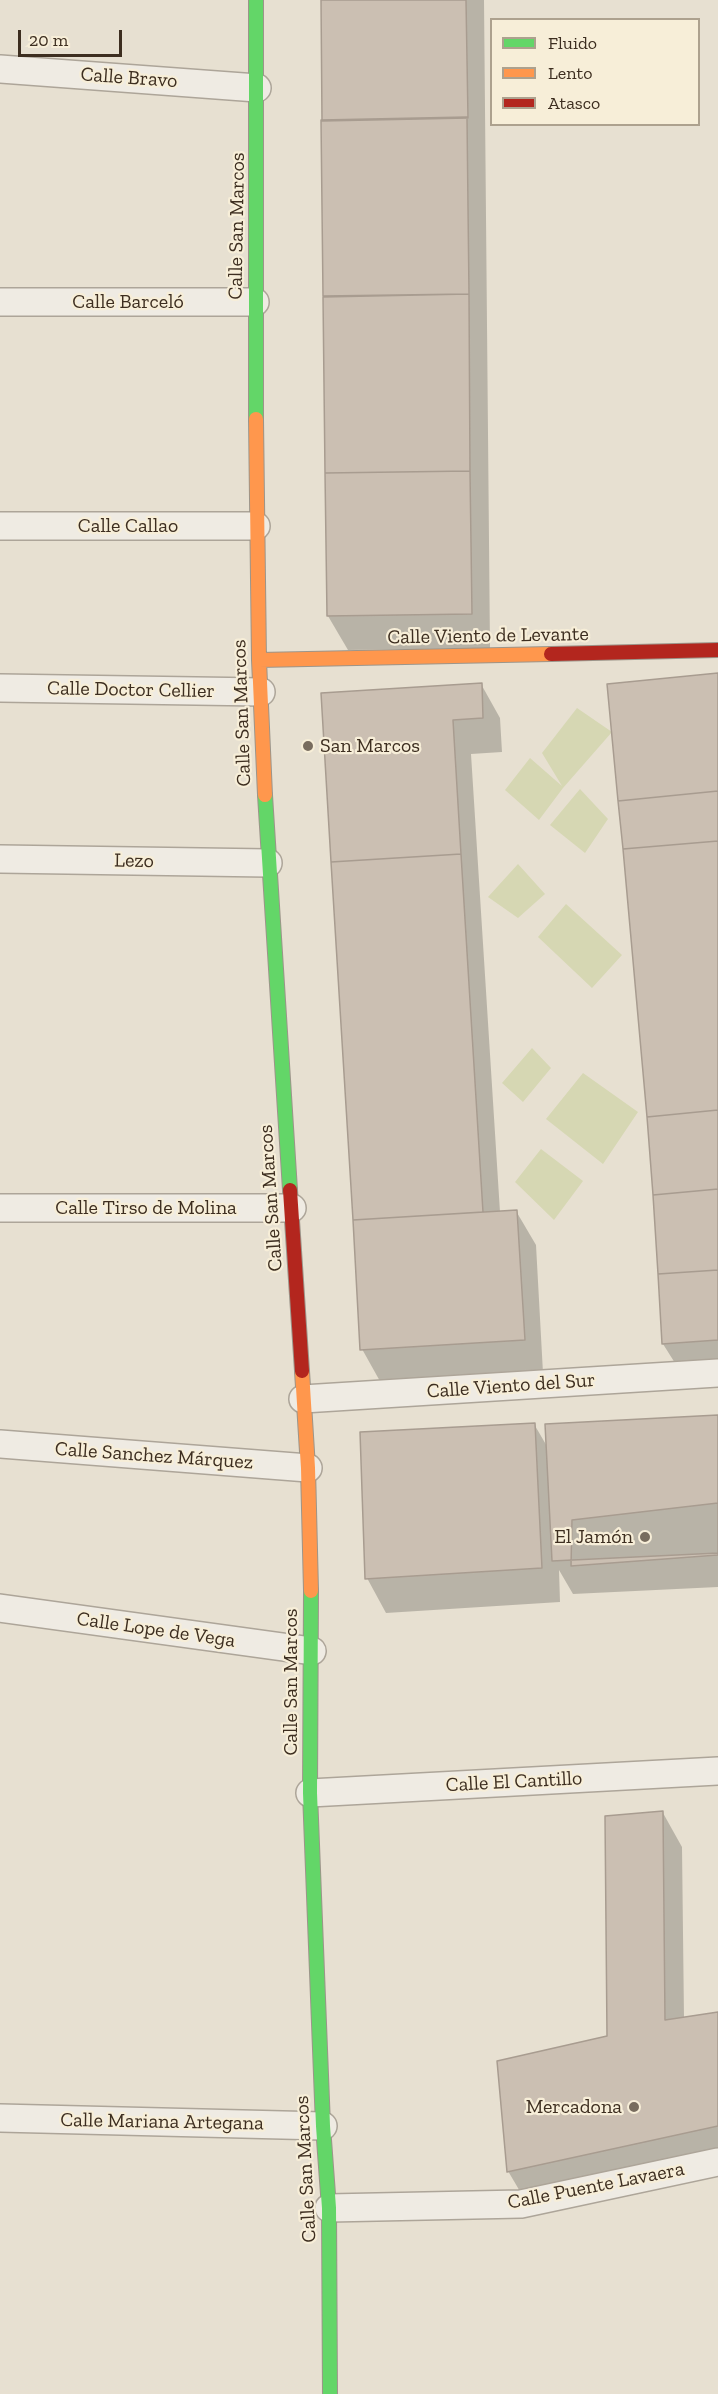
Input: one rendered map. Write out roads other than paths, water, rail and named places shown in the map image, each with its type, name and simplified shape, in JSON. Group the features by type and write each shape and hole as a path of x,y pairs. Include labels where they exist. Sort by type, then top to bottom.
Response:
{"street":[{"name":"Calle San Marcos","path":"256,0 256,526 259,660 268,863 308,1468 312,1651 310,1793 323,2126 329,2208 330,2394"},
{"name":"Calle Bravo","path":"0,69 257,88"},
{"name":"Calle Barceló","path":"0,302 255,302"},
{"name":"Calle Callao","path":"0,526 256,526"},
{"name":"Calle Viento de Levante","path":"259,660 718,650"},
{"name":"Calle Doctor Cellier","path":"0,688 261,692"},
{"name":"Lezo","path":"0,859 268,863"},
{"name":"Calle Tirso de Molina","path":"0,1208 291,1208"},
{"name":"Calle Viento del Sur","path":"303,1399 718,1373"},
{"name":"Calle Sanchez Márquez","path":"0,1444 308,1468"},
{"name":"Calle Lope de Vega","path":"0,1608 312,1651"},
{"name":"Calle El Cantillo","path":"310,1793 718,1771"},
{"name":"Calle Mariana Artegana","path":"0,2118 323,2126"},
{"name":"Calle Puente Lavaera","path":"329,2208 521,2204 718,2162"}],"place":[{"name":"San Marcos","path":"308,746"},
{"name":"El Jamón","path":"645,1537"},
{"name":"Mercadona","path":"634,2107"}]}
